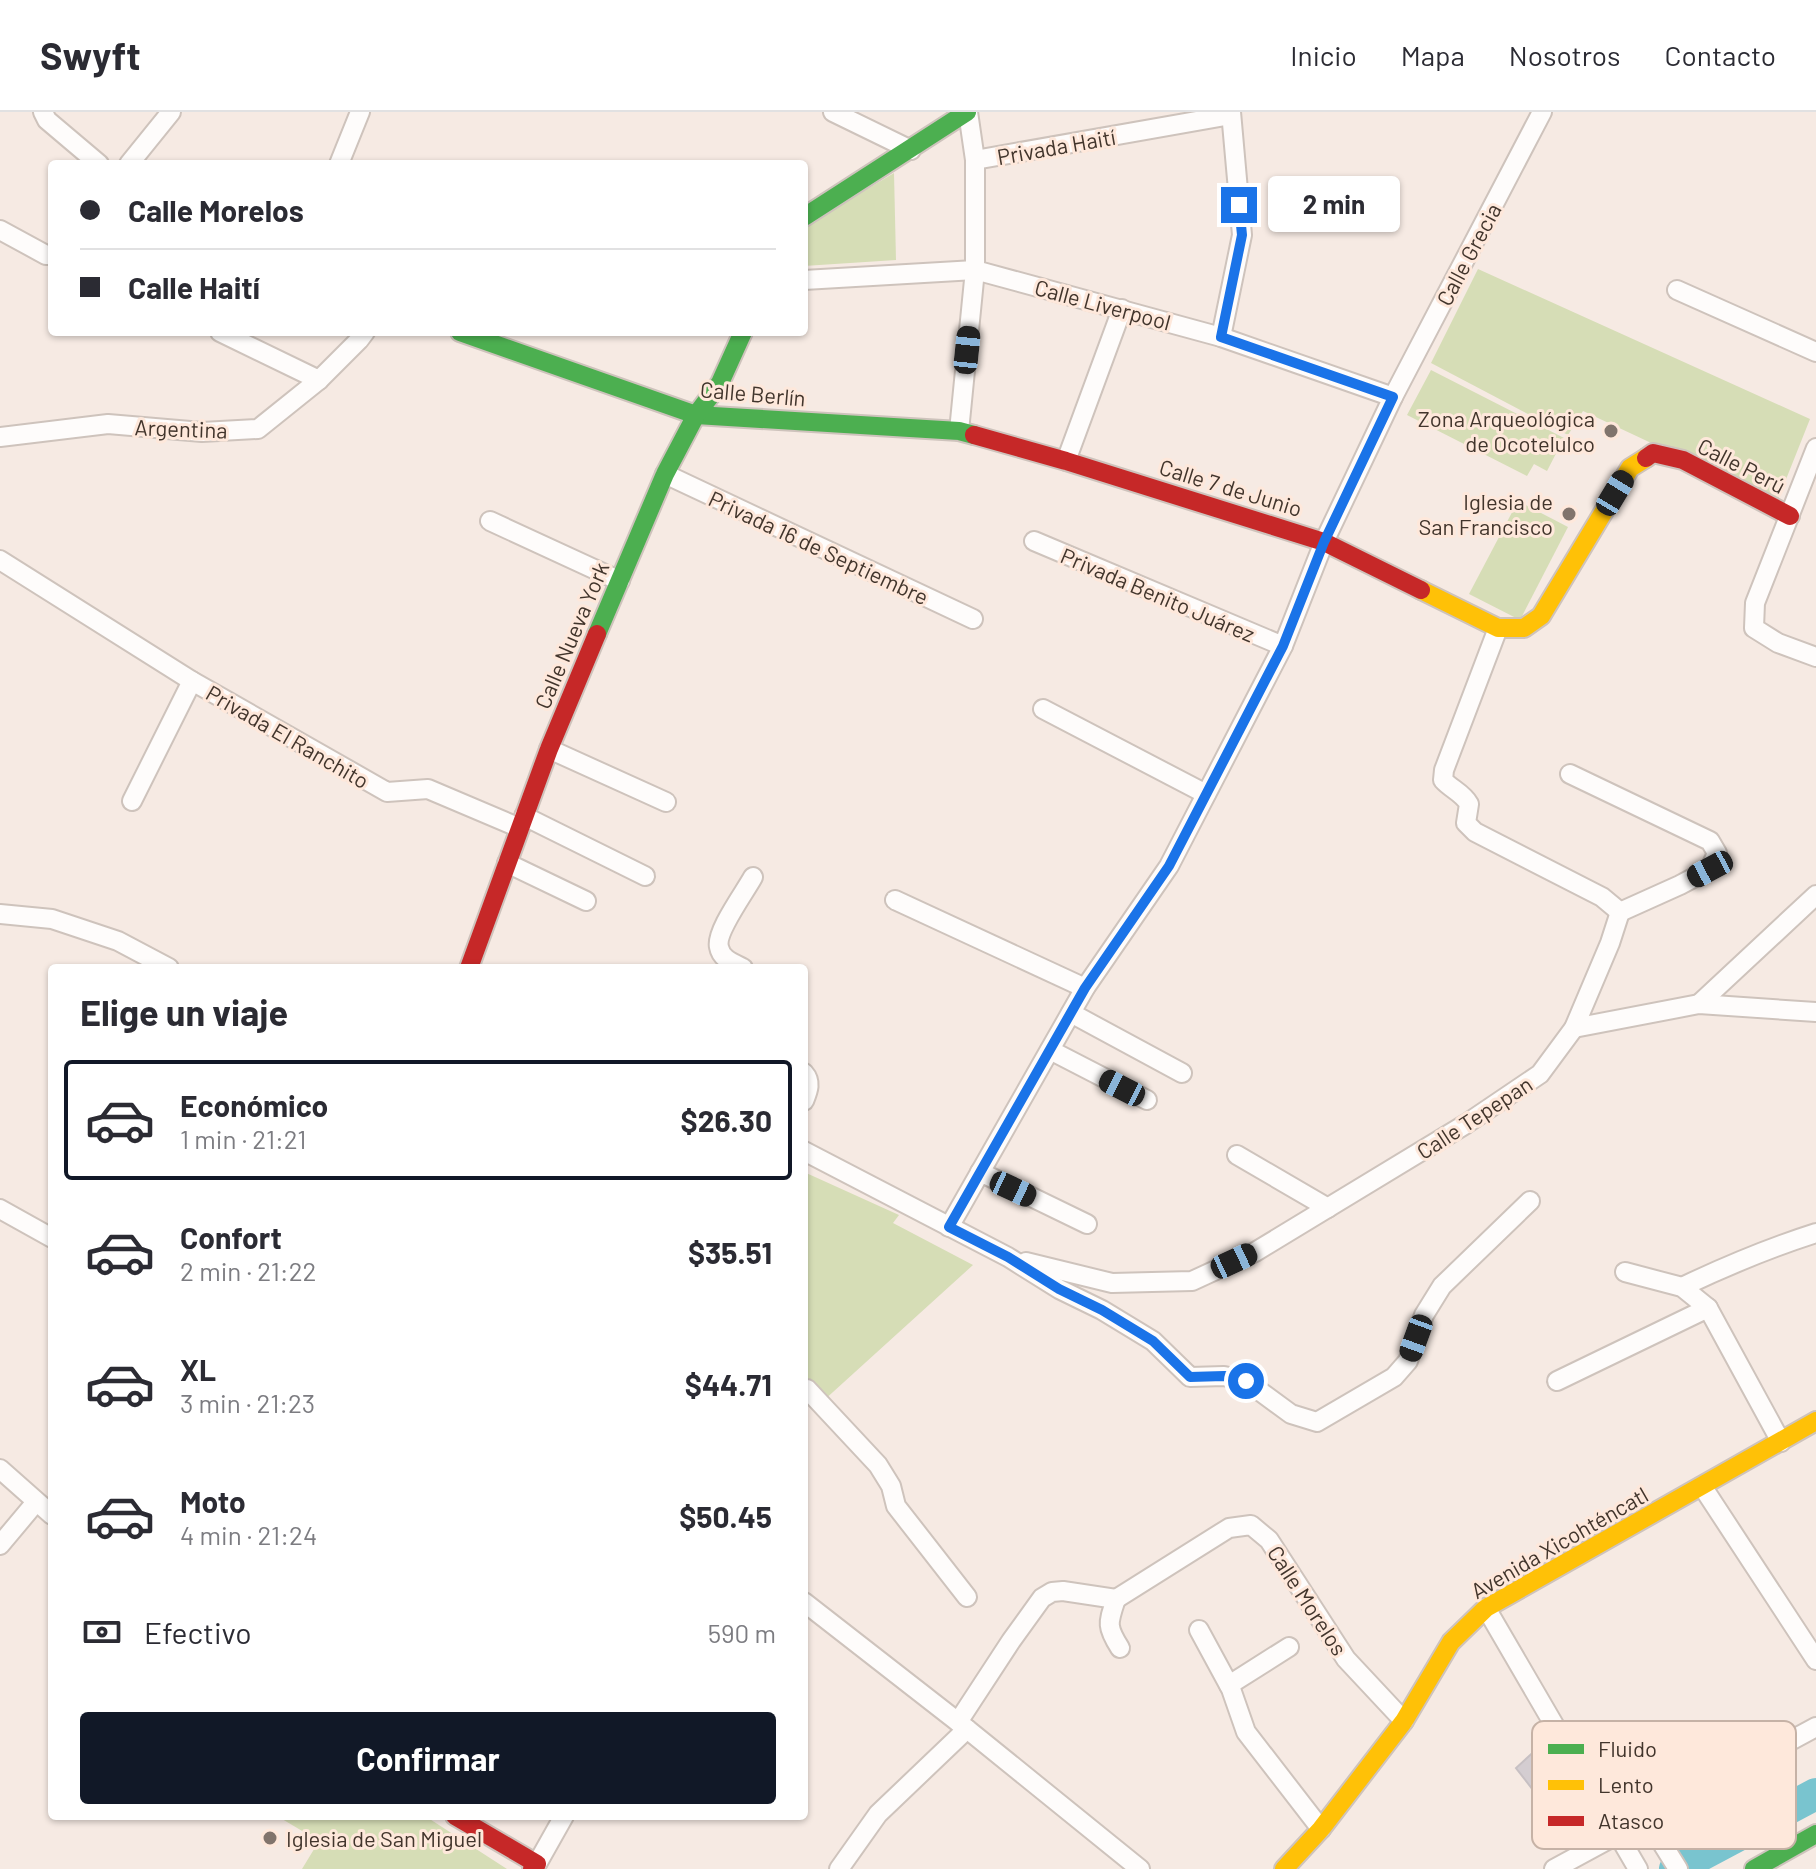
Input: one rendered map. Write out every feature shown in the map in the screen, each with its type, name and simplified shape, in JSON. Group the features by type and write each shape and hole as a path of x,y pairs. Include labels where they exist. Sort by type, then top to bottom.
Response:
{"street":[{"path":"43,112 47,120 94,160"},
{"path":"132,160 171,112"},
{"path":"341,160 360,112"},
{"path":"833,112 911,150"},
{"path":"808,214 968,112 975,160 975,270 959,431"},
{"name":"Calle Grecia","path":"949,1227 1085,988 1169,866 1283,646 1324,542 1393,397 1542,112"},
{"path":"1221,337 1242,235 1231,113"},
{"name":"Privada Haití","path":"975,160 1231,113"},
{"path":"0,230 48,255"},
{"name":"Calle Liverpool","path":"808,280 975,270 1221,337 1393,397"},
{"path":"1677,290 1816,352"},
{"path":"1066,461 1122,309"},
{"path":"228,336 319,380"},
{"name":"Argentina","path":"3,433 108,424 202,432 258,429 319,380 362,336"},
{"name":"Calle Berlín","path":"471,336 696,415 959,431"},
{"name":"Calle Nueva York","path":"470,964 549,749 665,474 696,415 720,383 741,336"},
{"name":"Calle 7 de Junio","path":"959,431 1066,461 1324,542 1498,628 1524,628"},
{"name":"Calle Perú","path":"1524,628 1541,616 1630,468 1653,453 1683,460 1790,516"},
{"path":"1815,457 1755,603 1754,628 1778,643 1816,657"},
{"name":"Privada 16 de Septiembre","path":"665,474 973,619"},
{"path":"490,521 620,581"},
{"name":"Privada Benito Juárez","path":"1034,541 1283,646"},
{"name":"Privada El Ranchito","path":"0,560 192,681 387,792 428,789 522,822 645,876"},
{"path":"1498,628 1444,770 1443,780 1465,796 1469,804 1466,823 1475,832 1602,897 1620,912 1710,869 1717,853 1710,841 1570,774"},
{"name":"Privada El Ranchito","path":"132,801 192,681"},
{"path":"1043,709 1206,794"},
{"path":"549,749 666,802"},
{"path":"507,863 586,901"},
{"path":"736,964 718,949 719,937 753,877"},
{"path":"1699,1004 1816,895"},
{"path":"895,900 1085,988"},
{"name":"Calle Tepepan","path":"1008,1257 1112,1283 1192,1281 1255,1252 1466,1124 1540,1074 1574,1028 1620,912"},
{"path":"0,914 65,923 118,941 161,964"},
{"path":"1574,1028 1699,1004 1816,1012"},
{"path":"1071,1013 1182,1073"},
{"path":"1050,1050 1147,1100"},
{"path":"808,1153 1008,1257 1059,1289 1102,1310 1153,1341 1190,1377 1224,1376 1246,1381 1291,1414 1317,1422 1394,1377 1408,1361 1424,1315 1442,1286 1530,1201"},
{"path":"1237,1155 1328,1208"},
{"path":"980,1172 1087,1224"},
{"path":"0,1209 48,1236"},
{"path":"1682,1287 1769,1248 1816,1233"},
{"path":"1625,1272 1682,1287 1708,1308 1781,1442"},
{"path":"1557,1381 1708,1308"},
{"path":"808,1394 878,1465 891,1486 896,1506 967,1597"},
{"name":"Avenida Xicohténcatl","path":"1284,1869 1321,1829 1404,1721 1451,1642 1486,1608 1816,1421"},
{"path":"0,1469 48,1512"},
{"path":"1702,1486 1810,1638 1816,1660"},
{"path":"0,1545 36,1502"},
{"name":"Calle Morelos","path":"1116,1599 1229,1528 1251,1525 1269,1540 1346,1659 1404,1721"},
{"path":"839,1869 878,1814 962,1725 1011,1641 1042,1598 1052,1592 1063,1591 1116,1599 1109,1631 1120,1648"},
{"path":"808,1605 1140,1869"},
{"path":"1486,1608 1552,1721"},
{"path":"1199,1630 1229,1685 1246,1732 1321,1829"},
{"path":"1229,1685 1289,1647"},
{"path":"1796,1738 1816,1727"},
{"path":"478,1822 534,1866 562,1820"},
{"path":"1796,1845 1816,1834"},
{"path":"1554,1869 1608,1849"},
{"path":"1627,1849 1638,1869"},
{"path":"1665,1849 1678,1869"},
{"path":"1754,1869 1789,1849"}],"green space":[{"path":"894,173 896,260 808,266 808,224"},
{"path":"1478,269 1810,419 1777,502 1583,411 1568,435 1431,363"},
{"path":"1431,370 1564,438 1547,471 1534,464 1527,476 1407,415"},
{"path":"1518,501 1568,527 1520,620 1469,594"},
{"path":"808,1174 899,1215 893,1223 973,1265 822,1402 808,1405"},
{"path":"284,1820 431,1820 507,1869 302,1869 319,1841"}],"building":[{"path":"1532,1753 1532,1789 1516,1768"}],"waterway":[{"path":"1796,1805 1816,1794"},
{"path":"1675,1869 1713,1849"}],"traffic: fast":[{"path":"808,214 967,112"},
{"path":"471,336 696,415 959,431 974,435"},
{"path":"597,634 665,474 696,415 720,383 741,336"},
{"path":"1796,1845 1816,1834"},
{"path":"1754,1869 1789,1849"}],"traffic: slow":[{"path":"1421,590 1498,628 1524,628 1541,616 1630,468 1646,458"},
{"path":"1284,1869 1321,1829 1404,1721 1451,1642 1486,1608 1816,1421"}],"traffic: jam":[{"path":"974,435 1324,542 1421,590"},
{"path":"1646,458 1653,453 1683,460 1790,516"},
{"path":"470,964 549,749 597,634"},
{"path":"462,1820 537,1864 532,1869"}],"place":[{"name":"Zona Arqueológica de Ocotelulco","path":"1611,431"},
{"name":"Iglesia de San Francisco","path":"1569,514"},
{"name":"Iglesia de San Miguel","path":"270,1838"}],"route":[{"path":"1239,205 1242,235 1221,337 1393,397 1324,542 1283,646 1169,866 1085,988 949,1227 1008,1257 1153,1341 1190,1377 1224,1376 1246,1381"}]}
